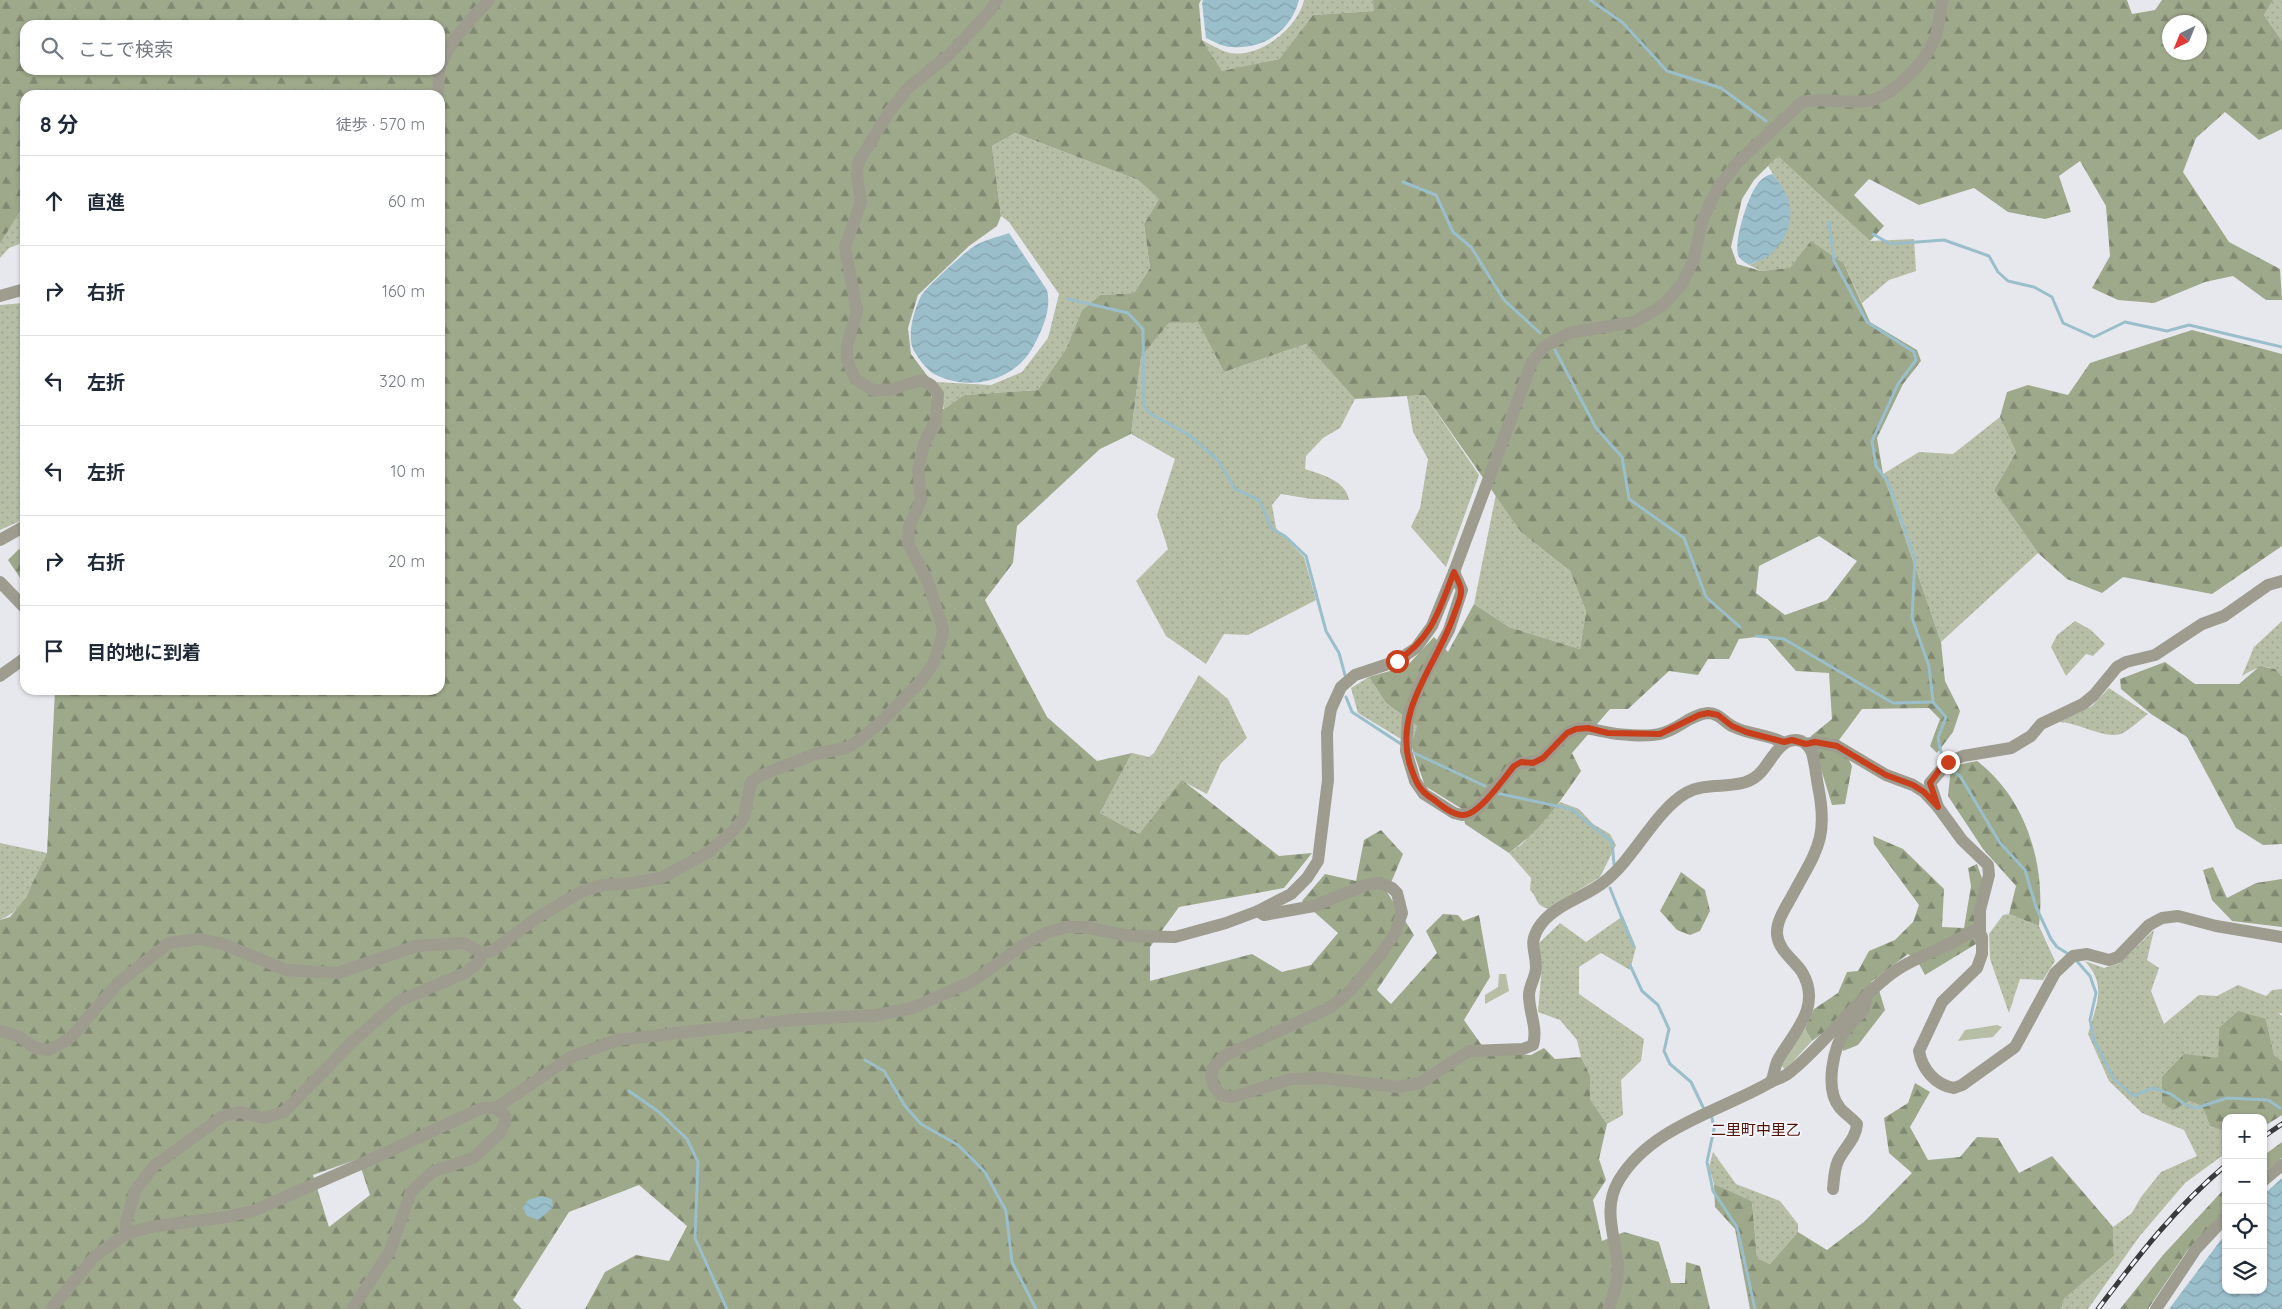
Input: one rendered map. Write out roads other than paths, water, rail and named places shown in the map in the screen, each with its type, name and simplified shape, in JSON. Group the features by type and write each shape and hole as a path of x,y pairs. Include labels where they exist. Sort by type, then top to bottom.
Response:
{"street":[{"path":"445,52 462,29 489,0"},
{"path":"0,1031 20,1037 36,1048 48,1050 61,1044 71,1037 118,983 169,943 199,939 223,944 286,970 338,973 416,946 464,943 482,953 492,951 538,917 583,891 603,885 632,884 661,878 710,852 735,829 744,817 751,784 759,776 815,754 846,748 858,741 881,722 921,681 933,664 943,629 928,582 908,543 909,527 921,500 918,470 924,444 936,420 938,394 931,385 922,380 889,390 873,390 855,379 847,360 847,345 857,312 845,247 862,202 857,176 858,163 889,112 909,88 949,55 990,12 997,0"},
{"path":"51,1309 95,1256 126,1234 150,1227 226,1217 252,1211 372,1159 482,1108 496,1108 571,1057 617,1040 792,1020 886,1013 912,1008 974,981 1023,946 1048,932 1083,927 1130,936 1175,937 1226,923 1258,911 1291,894 1308,878 1318,861 1328,780 1327,733 1332,709 1341,688 1355,675 1397,661 1416,648 1432,626 1532,362 1545,346 1569,333 1634,322 1662,306 1682,284 1694,259 1702,220 1718,189 1739,161 1802,102 1816,99 1867,101 1883,96 1895,89 1926,56 1934,40 1942,0"},
{"path":"438,90 440,75"},
{"path":"0,296 20,290"},
{"path":"0,540 20,529"},
{"path":"1454,572 1462,590 1449,630 1420,684 1408,716 1406,750 1415,781 1424,794 1454,813 1470,814 1478,808 1514,766 1521,762 1533,763 1543,758 1567,733 1576,729 1588,728 1608,733 1660,734 1699,715 1708,713 1718,715 1732,726 1746,732 1784,742 1792,740 1806,744 1815,742 1837,746 1886,775 1913,785 1924,792 1938,807 1962,840 1988,865 1989,875 1980,910 1982,954 1977,968 1942,1002 1919,1051 1924,1068 1947,1087 1954,1088 1962,1085 2015,1047 2056,973 2067,960 2079,954 2109,960 2118,956 2149,926 2162,918 2178,916 2216,926 2282,937"},
{"path":"1938,807 1930,783 1944,765 1963,756 2011,748 2031,736 2041,724 2083,704 2094,695 2117,667 2126,662 2155,656 2202,624 2224,616 2268,585 2282,581"},
{"path":"0,582 20,603"},
{"path":"0,676 20,662"},
{"path":"1258,911 1264,915 1314,906 1366,885 1380,883 1392,888 1397,893 1402,912 1395,933 1351,990 1331,1007 1224,1056 1213,1068 1211,1078 1214,1087 1222,1095 1232,1097 1292,1079 1322,1078 1398,1087 1420,1083 1469,1051 1522,1049 1533,1045 1535,1036 1529,995 1537,968 1532,942 1540,926 1550,915 1604,882 1629,857 1670,806 1686,793 1701,787 1748,781 1758,775 1784,742"},
{"path":"1771,1082 1778,1059 1804,1021 1810,997 1805,978 1795,961 1782,950 1777,934 1781,915 1818,846 1823,828 1819,788 1811,752 1806,744"},
{"path":"1608,1309 1617,1286 1618,1266 1610,1225 1610,1202 1618,1181 1632,1164 1658,1140 1685,1123 1756,1091 1790,1073 1866,996 1903,965 1938,948 1956,942 1972,931 1980,933"},
{"path":"126,1234 126,1222 136,1191 154,1166 223,1116 240,1112 264,1118 284,1112 353,1041 399,1001 465,973 478,963 482,953"},
{"path":"1833,1189 1834,1171 1839,1159 1853,1138 1857,1124 1840,1108 1832,1091 1833,1072 1840,1042 1847,1028 1863,1012 1866,996"},
{"path":"352,1309 390,1250 411,1192 432,1172 473,1158 500,1133 505,1122 505,1116 496,1108"},
{"path":"2267,1178 2282,1165"},
{"path":"2156,1309 2196,1248 2222,1221"}],"water":[{"path":"1203,0 1299,0 1290,21 1274,36 1254,45 1231,47 1218,44 1206,38"},
{"path":"1773,174 1785,191 1789,202 1790,220 1788,229 1780,245 1774,251 1765,258 1749,265 1739,257 1737,251 1739,232 1753,191 1760,181"},
{"path":"1009,233 1047,290 1047,312 1043,327 1033,347 1025,359 1014,369 1002,376 989,380 975,383 961,382 934,374 928,370 914,351 911,339 912,324 921,296 929,286 973,247"},
{"path":"2282,1178 2282,1309 2169,1309 2222,1238 2222,1294 2267,1294 2267,1191"},
{"path":"541,1196 552,1199 553,1207 539,1220 527,1216 523,1208 528,1200"}],"waterway":[{"path":"1590,0 1622,22 1667,71 1721,88 1766,121"},
{"path":"1403,182 1436,195 1453,232 1471,247 1504,300 1540,333"},
{"path":"1829,222 1834,261 1867,322 1914,352 1916,360 1898,384 1872,441 1876,466 1888,482 1915,559 1912,618 1929,666 1933,702 1946,717 1938,738 1943,761"},
{"path":"1873,234 1890,244 1944,240 1989,256 1998,272 2008,281 2034,287 2052,297 2063,323 2094,337 2125,322 2167,331 2189,325 2282,347"},
{"path":"1068,299 1128,313 1143,329 1144,406 1149,413 1189,435 1218,460 1235,489 1259,500 1272,529 1285,536 1306,556 1326,631 1339,653 1345,675"},
{"path":"1555,350 1596,428 1622,457 1629,499 1684,538 1706,597 1740,627"},
{"path":"1756,636 1784,639 1893,703 1933,702"},
{"path":"1346,697 1352,712 1401,744"},
{"path":"1414,753 1485,786"},
{"path":"1948,768 1960,776 2000,843 2025,870 2036,907 2051,939 2057,947 2070,955"},
{"path":"1496,793 1571,809 1612,842 1614,864"},
{"path":"1610,888 1633,946"},
{"path":"2075,959 2090,976 2096,993 2090,1020 2094,1040 2114,1079 2133,1096 2153,1088 2171,1094 2186,1105 2196,1108 2227,1098 2268,1100 2280,1108"},
{"path":"1630,965 1642,991 1658,1005 1669,1029 1664,1051 1670,1064 1691,1082 1703,1107"},
{"path":"865,1060 884,1071 905,1106 921,1124 958,1145 985,1172 1006,1211 1012,1262 1036,1309"},
{"path":"629,1091 659,1112 687,1139 698,1162 695,1238 727,1309"},
{"path":"1712,1118 1714,1129 1707,1162 1713,1191 1737,1227 1755,1309"}],"railway":[{"path":"2267,1134 2282,1124"},
{"path":"2098,1309 2174,1215 2222,1168"}],"district":[{"name":"二里町中里乙","path":"1756,1129"}]}
